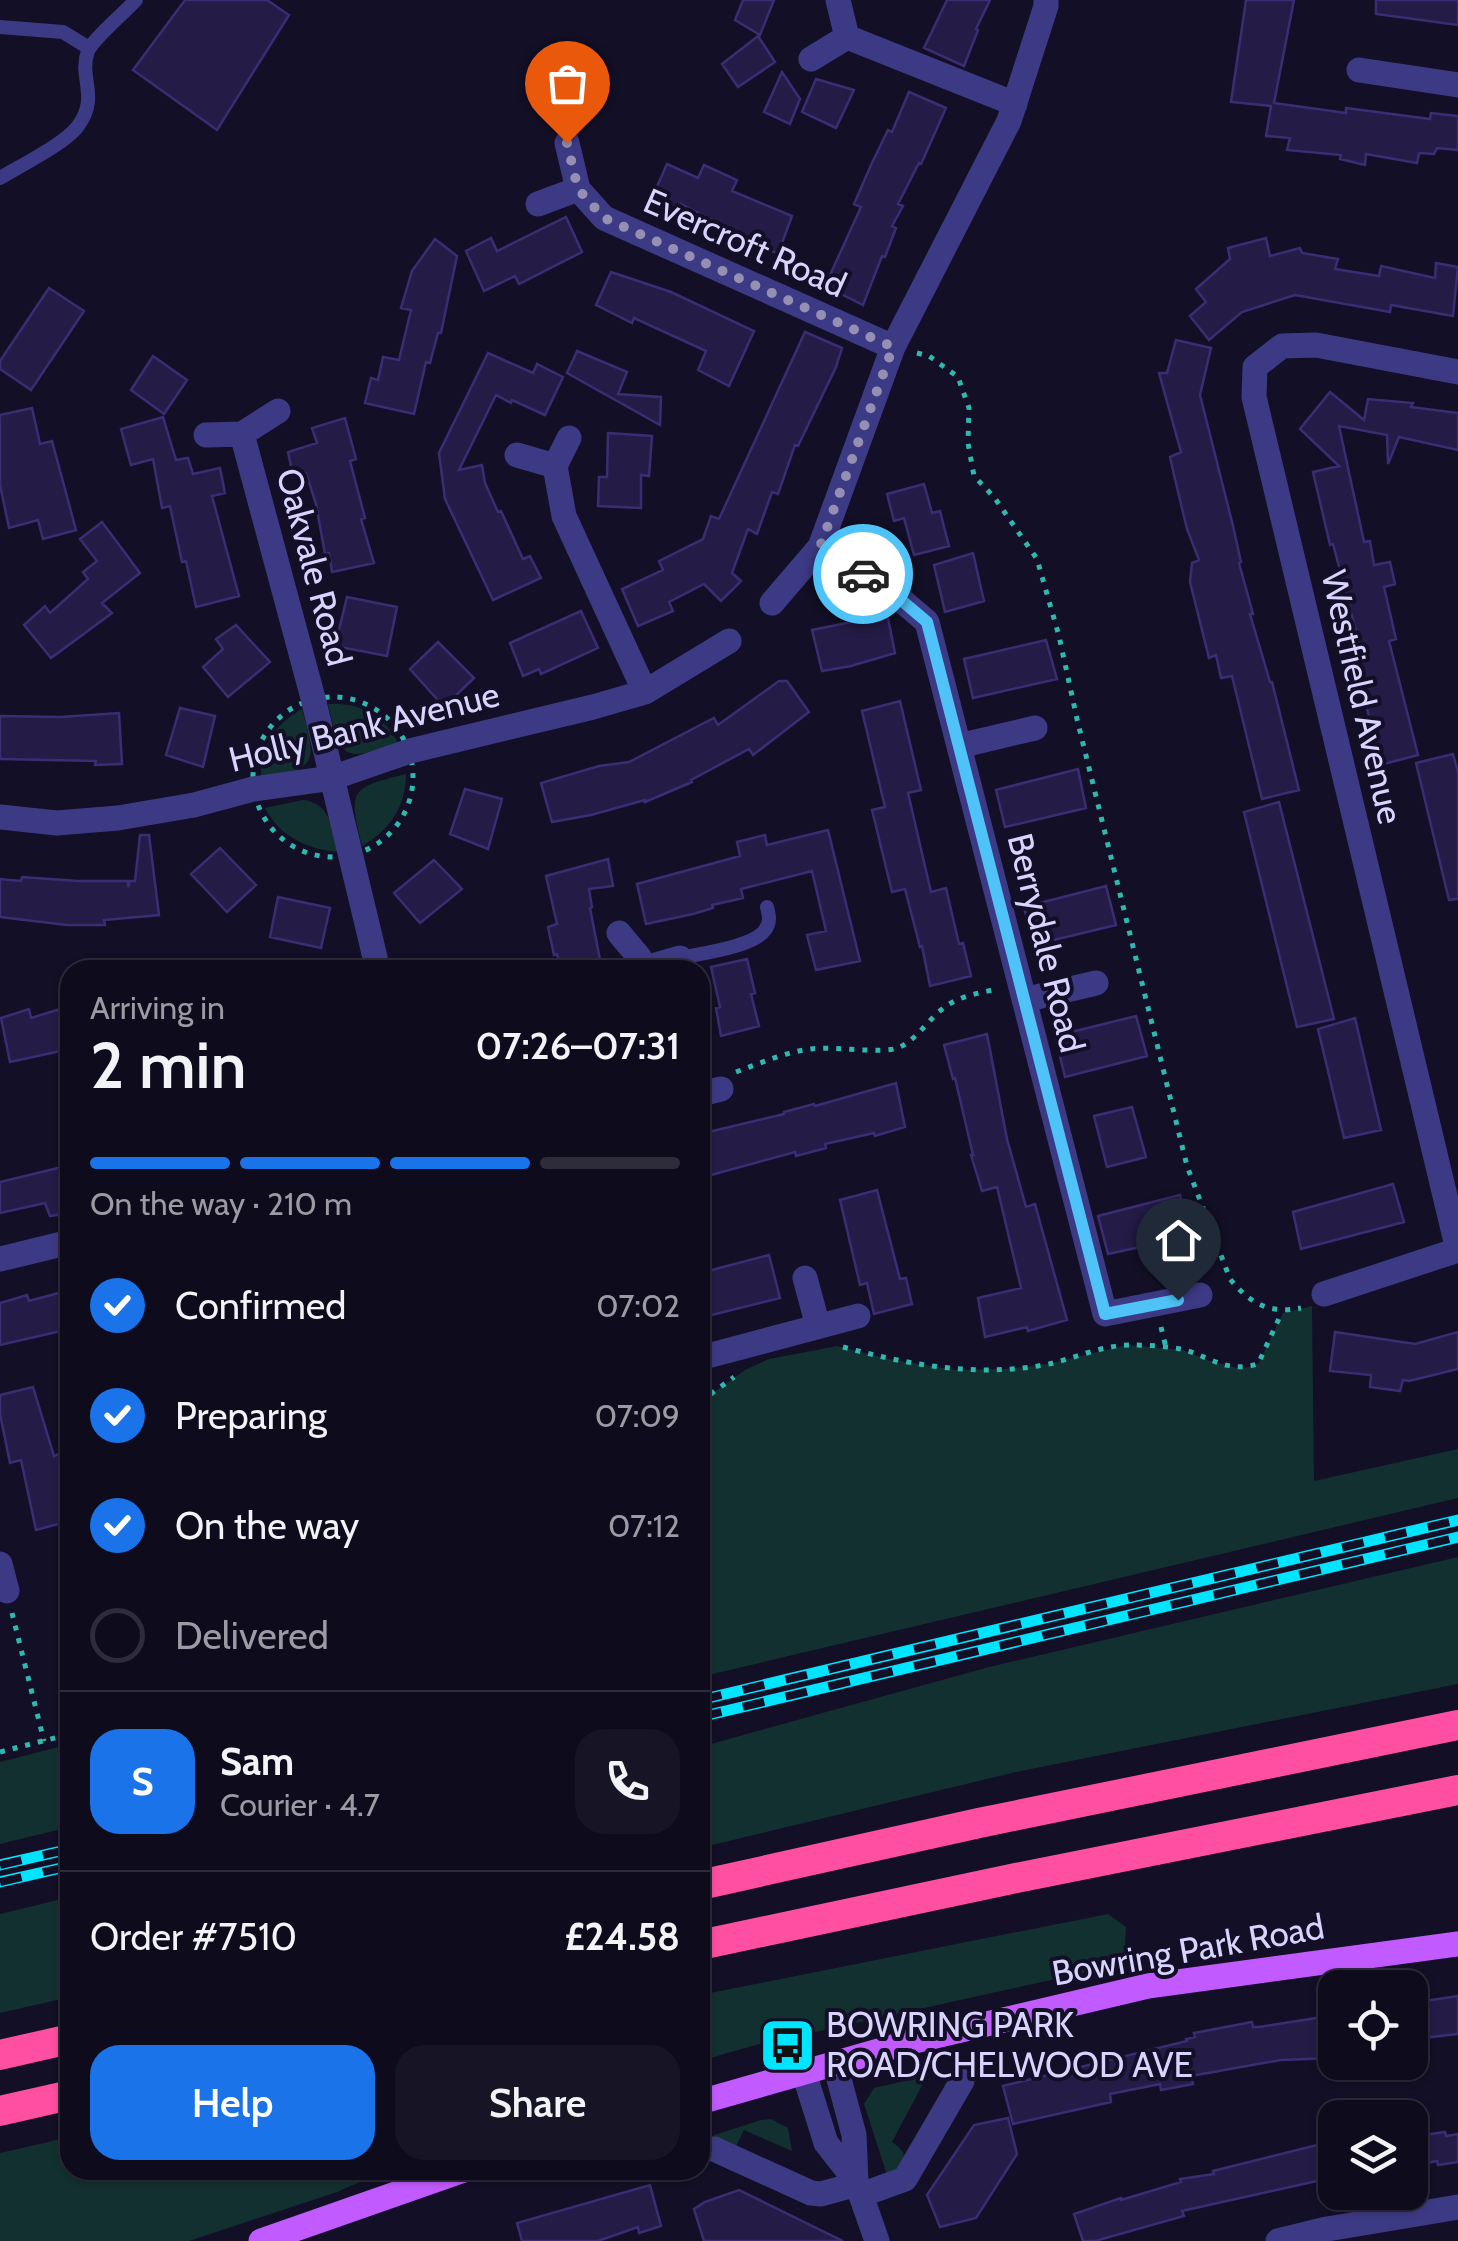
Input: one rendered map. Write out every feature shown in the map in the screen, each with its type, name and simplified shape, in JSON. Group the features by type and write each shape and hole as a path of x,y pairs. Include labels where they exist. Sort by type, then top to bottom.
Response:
{"highway":[{"path":"710,1884 979,1823 1458,1725"},
{"path":"710,1943 1458,1790"},
{"path":"1184,1846 1458,1809"},
{"path":"0,2056 60,2041"},
{"path":"0,2111 60,2097"}],"main road":[{"name":"Bowring Park Road","path":"710,2099 924,2038 1148,1986 1458,1944"},
{"path":"260,2241 435,2180"}],"street":[{"path":"838,0 847,37"},
{"path":"772,603 820,547 893,347 1009,121 1046,0"},
{"path":"811,59 847,37"},
{"path":"847,37 1014,104"},
{"path":"1359,70 1458,85"},
{"path":"538,204 578,189 567,143"},
{"name":"Evercroft Road","path":"578,189 604,218 893,347"},
{"name":"Westfield Avenue","path":"1458,372 1316,345 1282,346 1255,367 1254,398 1458,1250"},
{"name":"Oakvale Road","path":"206,435 242,434 278,411"},
{"name":"Oakvale Road","path":"242,434 376,960"},
{"path":"568,438 555,466 564,516 645,692"},
{"path":"517,456 555,466"},
{"name":"Berrydale Road","path":"820,547 887,588 927,622 1105,1314 1200,1295"},
{"name":"Holly Bank Avenue","path":"0,817 57,823 118,818 194,805 252,788 332,778 410,751 645,692 729,640"},
{"path":"959,746 1036,728"},
{"path":"619,933 641,960"},
{"path":"674,960 680,958"},
{"path":"1022,992 1096,984"},
{"path":"0,1258 60,1244"},
{"path":"1324,1294 1458,1250"},
{"path":"805,1278 818,1326"},
{"path":"710,1355 858,1316"},
{"path":"0,1564 4,1592"},
{"path":"835,2064 854,2134 858,2186 877,2241"},
{"path":"804,2072 826,2143 858,2186"},
{"path":"714,2149 811,2193 905,2179 962,2081"},
{"path":"1278,2241 1458,2208"}],"lane":[{"path":"0,178 76,130 90,96 86,65 89,48 136,0"},
{"path":"0,28 63,32 89,48"},
{"path":"680,958 754,940 766,930 770,920 768,907"}],"path":[{"path":"893,347 929,356 958,377 969,408 968,443 974,476 994,497 1037,559 1187,1166 1230,1279 1254,1302 1282,1312 1312,1306 1324,1294"},
{"path":"711,1092 733,1074 779,1056 840,1047 895,1049 922,1031 953,1001 1022,992"},
{"path":"838,1345 888,1359 956,1370 1005,1370 1047,1364 1128,1345 1183,1350 1241,1369 1258,1364 1282,1312"},
{"path":"710,1395 744,1370"},
{"path":"4,1592 44,1741"},
{"path":"0,1752 60,1737"}],"green space":[{"path":"328,704 350,705 370,713 399,744 367,753 348,752 337,737"},
{"path":"302,709 310,741 308,760 294,771 261,780 270,738"},
{"path":"406,774 403,796 394,816 362,846 355,813 358,794 374,783"},
{"path":"303,800 325,812 338,852 296,840 278,827 265,808"},
{"path":"1312,1306 1314,1481 1458,1449 1458,1498 710,1675 710,1395 745,1370 769,1359 837,1346 956,1370 1047,1364 1127,1345 1183,1350 1241,1369 1258,1364 1283,1313"},
{"path":"1458,1557 1458,1684 1016,1772 710,1846 710,1744 989,1667"},
{"path":"60,1747 60,1829 0,1844 0,1762"},
{"path":"60,1899 60,1999 0,2013 0,1914"},
{"path":"1108,1914 1126,1927 1124,1964 710,2058 710,1993"},
{"path":"927,2076 892,2142 903,2152 902,2166 886,2172 864,2104 874,2088"},
{"path":"771,2119 788,2128 792,2151 744,2130 736,2146 713,2137 761,2120"},
{"path":"60,2139 60,2180 364,2180 189,2241 0,2241 0,2153"}],"building":[{"path":"185,0 267,0 289,15 217,130 133,70"},
{"path":"743,0 774,0 760,35 735,20"},
{"path":"947,0 990,0 964,66 924,48"},
{"path":"1246,0 1294,0 1274,103 1430,119 1431,113 1458,116 1458,150 1437,148 1434,154 1419,153 1417,163 1366,154 1365,165 1340,159 1341,155 1287,150 1290,138 1266,136 1271,106 1231,102"},
{"path":"1376,0 1458,0 1458,25 1376,14"},
{"path":"758,36 775,62 738,87 722,64"},
{"path":"782,72 800,99 790,124 764,112"},
{"path":"816,79 854,90 836,128 802,112"},
{"path":"909,92 946,108 898,204 903,206 892,226 896,228 863,305 825,286 861,207 854,204"},
{"path":"667,164 698,178 704,165 737,180 732,191 792,216 778,254 681,204 678,211 652,198"},
{"path":"566,217 582,252 519,284 515,276 484,291 466,251 491,238 497,251"},
{"path":"1266,238 1270,256 1300,248 1302,253 1338,259 1335,269 1379,276 1381,266 1435,278 1436,263 1458,267 1453,316 1391,305 1390,312 1295,295 1242,312 1209,340 1190,316 1206,302 1196,289 1230,259 1228,248"},
{"path":"435,239 457,256 441,333 430,363 426,362 414,414 365,403 371,378 378,380 383,357 399,360 411,310 401,308 412,271"},
{"path":"611,272 671,292 754,331 729,386 698,370 706,351 596,305"},
{"path":"49,288 84,311 31,390 0,369 0,361"},
{"path":"805,332 842,348 798,446 795,445 778,494 772,492 757,534 748,529 732,573 741,581 721,601 704,584 669,602 673,611 638,626 622,589 663,570 659,561 703,539 711,516 719,519"},
{"path":"1176,340 1211,348 1200,395 1233,526 1250,614 1299,790 1262,799 1232,676 1221,678 1216,655 1209,658 1190,582 1192,563 1199,560 1187,529 1170,457 1181,452 1159,373 1167,373"},
{"path":"577,351 627,372 618,394 661,397 660,425 567,373"},
{"path":"488,353 533,373 537,364 563,377 545,415 496,395 459,470 482,465 498,512 501,511 523,559 530,556 541,578 493,600 445,499 439,453"},
{"path":"153,356 187,380 164,414 131,390"},
{"path":"1330,392 1364,420 1368,399 1458,413 1458,450 1399,437 1388,464 1387,435 1339,426 1364,542 1370,541 1374,565 1390,562 1395,584 1384,587 1396,639 1389,641 1418,755 1380,765 1355,656 1362,654 1313,472 1339,466 1300,429"},
{"path":"32,408 40,444 52,441 76,530 43,539 38,520 9,528 0,485 0,415"},
{"path":"163,417 176,460 188,458 193,474 220,468 225,493 212,496 239,596 196,607 170,506 162,508 153,459 131,465 121,429"},
{"path":"345,418 356,459 350,461 365,518 361,519 374,563 332,572 306,473 293,476 288,452 317,443 312,428"},
{"path":"608,433 652,436 649,476 641,475 641,508 598,506 599,477 607,477"},
{"path":"924,484 932,513 940,511 949,546 914,555 904,518 894,521 887,494"},
{"path":"102,522 140,573 102,603 112,613 51,658 24,625 45,606 50,613 88,579 83,572 97,561 80,539"},
{"path":"973,553 984,601 945,612 934,565"},
{"path":"347,597 397,607 387,656 335,646"},
{"path":"581,611 598,648 541,674 539,669 523,676 510,643"},
{"path":"887,613 895,653 822,671 812,630"},
{"path":"236,625 270,662 228,697 203,667 223,649 216,639"},
{"path":"1046,640 1057,679 973,698 964,659"},
{"path":"438,642 474,678 444,707 410,669"},
{"path":"779,681 787,681 809,712 753,755 749,749 692,782 645,802 552,822 541,783 599,766 629,762 714,718 718,725"},
{"path":"900,701 921,790 908,793 931,892 946,888 971,976 930,986 905,889 892,892 872,810 885,807 862,711"},
{"path":"180,708 215,716 203,767 166,755"},
{"path":"119,713 122,764 0,759 0,716"},
{"path":"1453,754 1458,772 1458,899 1449,900 1416,763"},
{"path":"1078,769 1086,808 1005,827 996,790"},
{"path":"465,789 502,799 488,849 450,834"},
{"path":"1279,802 1334,1019 1297,1027 1244,812"},
{"path":"828,830 860,961 816,970 807,935 826,931 812,871 741,889 743,898 712,905 713,908 646,924 637,884 740,856 737,842 765,835 767,845"},
{"path":"140,835 149,835 159,915 104,920 105,925 0,917 0,879 128,881 128,887 130,881 135,881"},
{"path":"220,848 256,885 227,912 191,874"},
{"path":"608,859 613,886 589,889 600,960 558,960 554,955 548,927 557,924 546,876"},
{"path":"434,860 462,889 420,923 394,893"},
{"path":"1106,886 1116,925 1033,945 1024,907"},
{"path":"278,897 330,908 321,948 270,937"},
{"path":"747,959 759,1026 721,1036 716,1008 720,1007 711,967"},
{"path":"29,1009 31,1018 60,1009 60,1051 10,1062 1,1018"},
{"path":"1136,1016 1147,1056 1065,1077 1055,1036"},
{"path":"1355,1018 1381,1130 1344,1138 1318,1029"},
{"path":"987,1034 1007,1139 1026,1207 1035,1204 1067,1320 985,1337 978,1298 1021,1288 997,1187 982,1191 944,1045"},
{"path":"896,1083 905,1127 710,1175 710,1132"},
{"path":"1132,1107 1146,1157 1107,1167 1094,1116"},
{"path":"60,1167 60,1214 50,1216 45,1203 0,1213 0,1182"},
{"path":"1393,1184 1404,1222 1301,1249 1293,1212"},
{"path":"877,1190 900,1279 906,1278 912,1304 874,1314 867,1283 860,1285 840,1200"},
{"path":"1180,1195 1191,1236 1108,1254 1098,1216"},
{"path":"769,1255 780,1298 710,1316 710,1270"},
{"path":"60,1293 60,1331 0,1345 0,1303 27,1295 29,1301"},
{"path":"1335,1332 1415,1344 1458,1332 1458,1369 1403,1380 1400,1391 1370,1387 1371,1375 1330,1371"},
{"path":"33,1387 54,1456 59,1454 60,1459 60,1524 36,1530 21,1460 10,1463 0,1395"},
{"path":"1458,1996 1458,2034 1428,2037 1428,2000"},
{"path":"1318,2018 1318,2059 1281,2060 1191,2076 1193,2084 1161,2090 1160,2084 1110,2094 1111,2102 1013,2124 1003,2086 1187,2041 1195,2037 1194,2033 1252,2022 1253,2027"},
{"path":"1008,2118 1017,2154 976,2218 940,2227 927,2195 974,2125"},
{"path":"1428,2134 1458,2134 1458,2162 1428,2163"},
{"path":"1318,2145 1318,2181 1182,2211 1184,2216 1083,2241 1074,2214 1181,2182 1180,2179 1214,2174 1213,2171"},
{"path":"650,2185 661,2226 639,2233 638,2227 598,2241 522,2241 517,2223"},
{"path":"739,2190 843,2241 704,2241 694,2209"}],"railway":[{"path":"710,1698 1458,1520"},
{"path":"710,1715 1458,1537"},
{"path":"0,1865 60,1851"},
{"path":"0,1882 60,1868"}],"way so far":[{"path":"567,143 578,189 604,218 893,347 820,547 863,574"}],"place":[{"name":"BOWRING PARK ROAD/CHELWOOD AVE","path":"787,2045"}],"route":[{"path":"863,574 887,588 927,622 1105,1314 1178,1300"}]}
